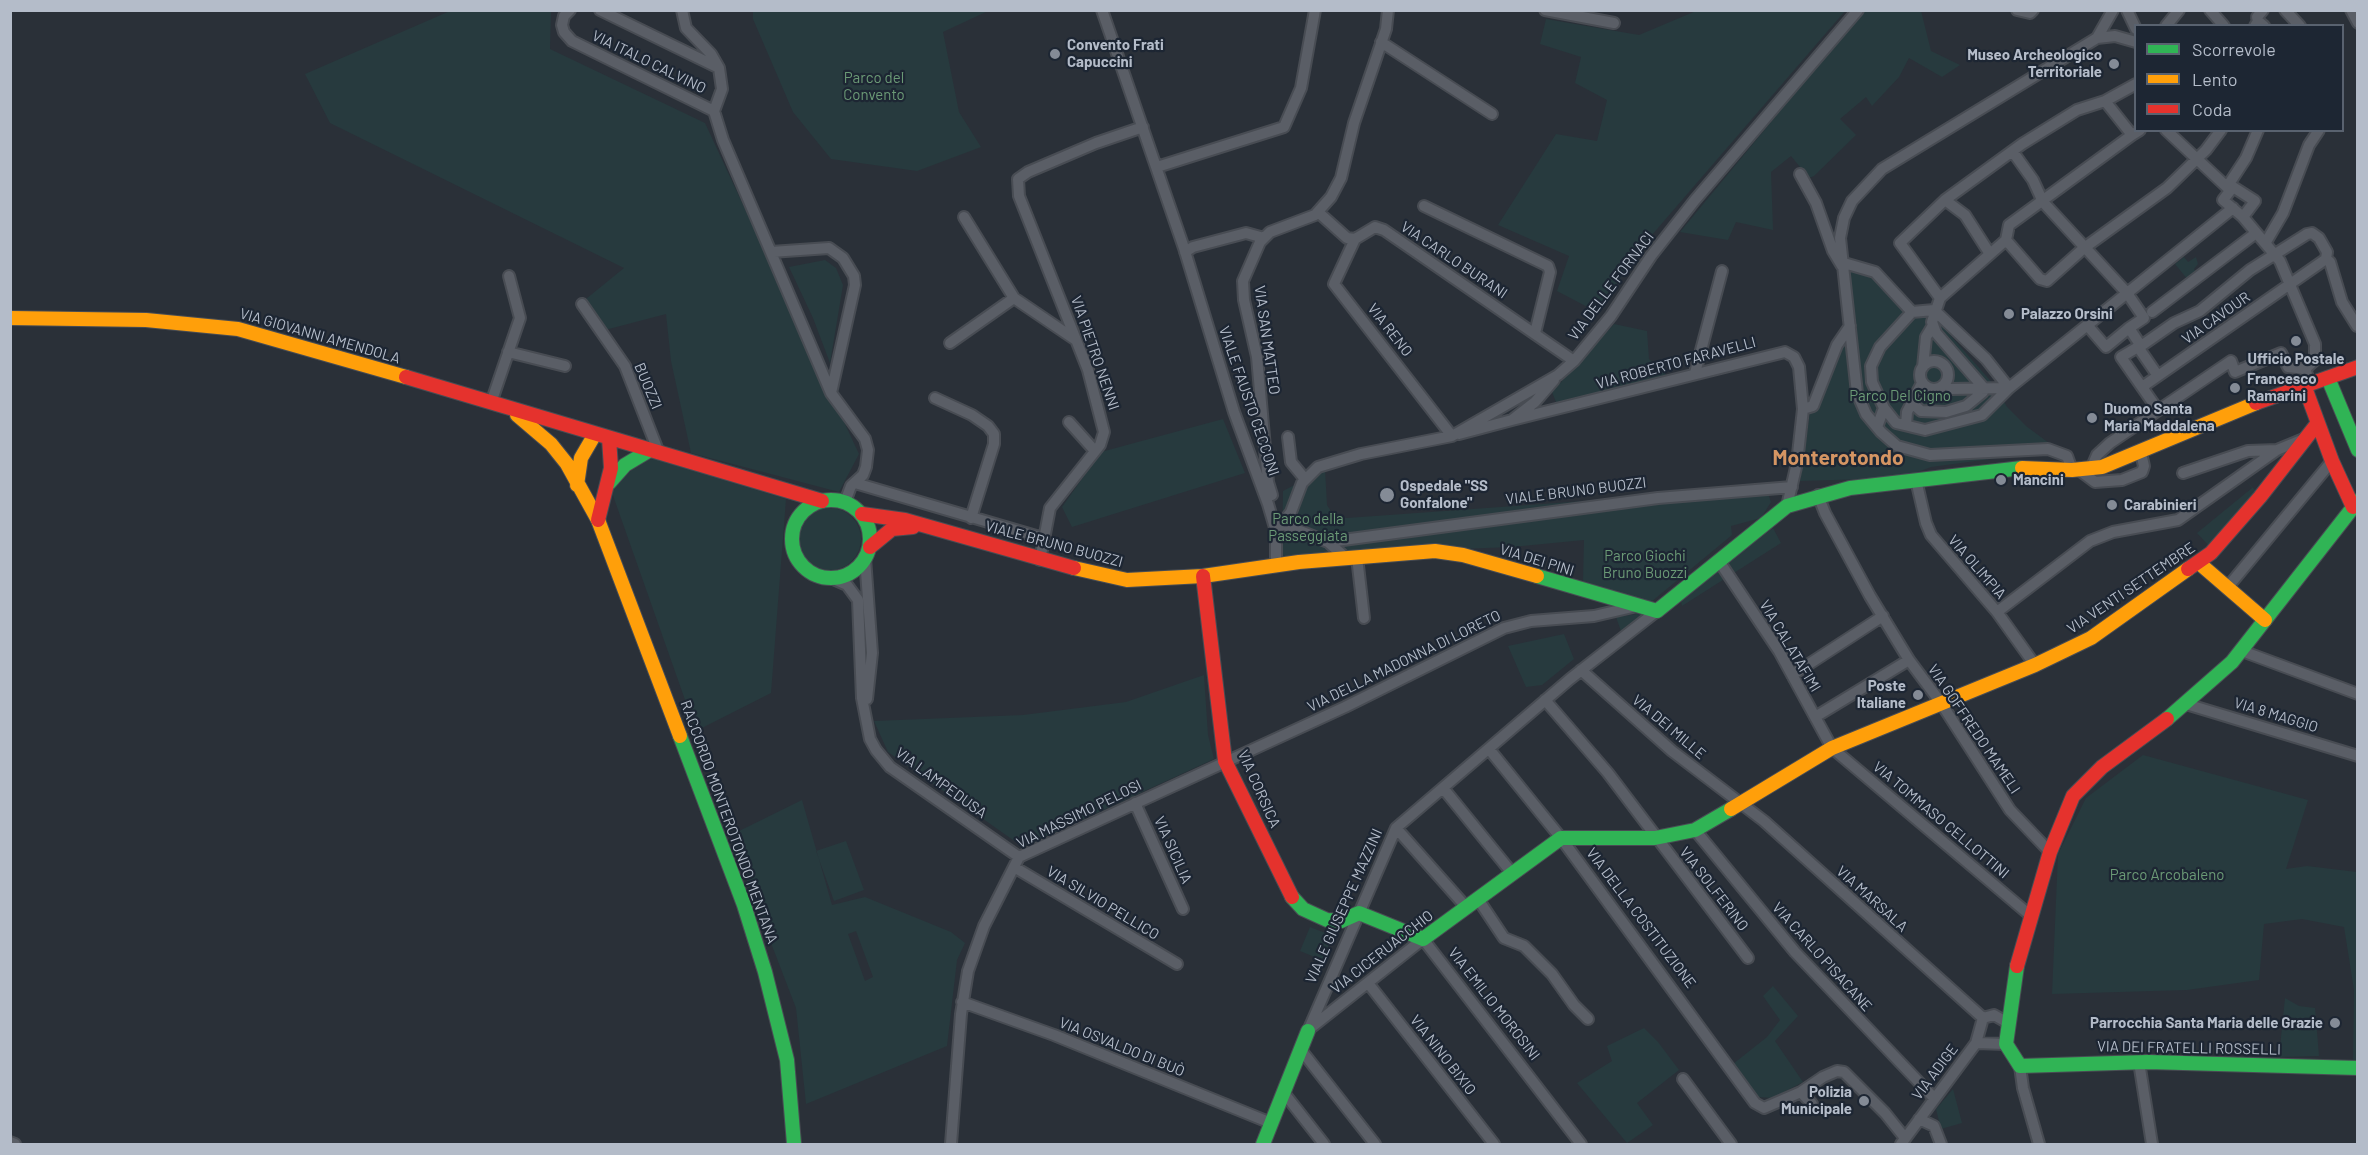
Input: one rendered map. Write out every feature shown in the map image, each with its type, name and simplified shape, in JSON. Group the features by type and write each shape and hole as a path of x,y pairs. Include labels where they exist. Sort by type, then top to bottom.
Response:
{"main road":[{"name":"VIA GIOVANNI AMENDOLA","path":"10,318 146,320 238,329 779,486 822,501"},
{"path":"1658,611 1787,506 1818,495 1850,488 2023,467 2081,469 2113,465 2307,384 2358,367"},
{"path":"2328,378 2358,450"},
{"path":"2020,1066 2006,1044 2016,968 2050,852 2071,800 2081,786 2116,756 2186,704 2242,651 2356,504 2332,461 2317,424 2307,384"},
{"name":"RACCORDO MONTEROTONDO MENTANA","path":"509,408 551,444 598,520 759,951 787,1060 794,1144"},
{"name":"VIA VENTI SETTEMBRE","path":"1832,748 2035,664 2091,638 2199,563 2245,515 2317,424"},
{"path":"577,485 581,458 595,434"},
{"path":"598,520 609,483 611,456 609,438"},
{"path":"609,483 628,461 655,451"},
{"path":"779,486 795,506 794,526 793,547 796,557 811,572 831,578 844,576 856,569 867,553 868,524 862,514 845,502 822,501 805,510 794,526"},
{"name":"VIALE BRUNO BUOZZI","path":"862,514 905,520 1040,560 1128,580 1203,576 1276,565 1423,551 1477,559"},
{"name":"VIALE BRUNO BUOZZI","path":"867,553 884,534 897,527 945,531"},
{"name":"VIA DEI PINI","path":"1477,559 1658,611"},
{"path":"2199,563 2265,620"},
{"name":"VIA CORSICA","path":"1203,576 1225,761 1296,904 1329,921 1345,921 1359,913"},
{"name":"VIA DELLA COSTITUZIONE","path":"1561,838 1656,838 1695,831 1832,748"},
{"name":"VIA CICERUACCHIO","path":"1423,939 1561,838"},
{"path":"1359,913 1423,939"},
{"name":"VIALE GIUSEPPE MAZZINI","path":"1263,1144 1308,1031"},
{"name":"VIA DEI FRATELLI ROSSELLI","path":"2020,1066 2139,1062 2358,1068"}],"street":[{"name":"VIA ITALO CALVINO","path":"570,10 564,16 562,25 564,32 572,41 714,111"},
{"name":"VIA ITALO CALVINO","path":"600,10 719,68"},
{"path":"682,10 686,28 711,54 719,68 722,89 714,111 723,140 831,393 865,439 868,450 862,474 847,493 845,502"},
{"name":"VIALE FAUSTO CECCONI","path":"1102,10 1157,167 1234,412 1279,527 1276,565"},
{"path":"1157,167 1284,127 1300,88 1315,10"},
{"path":"1184,250 1246,233 1264,238 1270,232 1318,212 1331,197 1341,178 1354,123 1386,29 1388,10"},
{"path":"1545,10 1614,23"},
{"name":"VIA DELLE FORNACI","path":"1305,479 1314,469 1327,463 1452,436 1558,375 1574,361 1611,316 1651,256 1695,200 1858,10"},
{"path":"2017,10 2030,13 2033,10"},
{"path":"2097,38 2113,10"},
{"path":"2127,10 2134,24"},
{"path":"2168,24 2180,10"},
{"path":"2210,10 2222,24"},
{"path":"2285,10 2298,24"},
{"path":"2351,10 2358,23"},
{"path":"2134,41 2115,36 2097,38 1882,169 1852,201 1844,218 1840,238 1857,393 1866,414 1897,446 1930,456 2048,449 2067,456 2081,469 2103,449 2231,361 2235,372 2281,353 2288,367 2305,369 2316,360 2317,351 2291,284 2275,253 2243,217 2223,200 2257,132"},
{"path":"1381,42 1492,114"},
{"path":"2009,388 1936,304 1900,243 1945,200 2013,152 2077,110 2105,101 2134,85"},
{"path":"2105,101 2134,131"},
{"name":"VIA PIETRO NENNI","path":"1040,560 1047,516 1055,500 1103,439 1103,424 1076,340 1019,196 1018,179 1028,172 1096,143 1143,127"},
{"path":"2168,132 2228,189"},
{"path":"2006,240 2040,279 2047,281 2084,248 2156,196 2219,132"},
{"path":"2266,242 2283,213 2309,145 2318,132"},
{"path":"2136,133 2009,225 2006,240 1936,304 1912,312 1880,347 1871,366 1872,382 1884,408 1901,424 1924,430 1982,415 2009,388 2233,208"},
{"path":"2013,152 2033,180 2043,201 2147,315"},
{"path":"1800,174 1816,203 1833,251 1844,266 1875,272 1912,312"},
{"path":"2228,189 2233,187 2255,201 2243,217"},
{"path":"1945,200 1965,215 1990,254"},
{"path":"1424,206 1548,266 1550,272 1534,333"},
{"path":"1318,212 1347,238 1355,239"},
{"path":"964,217 1014,298 1076,340"},
{"name":"VIA CARLO BURANI","path":"1355,239 1375,227 1384,230 1574,361"},
{"path":"2087,325 2106,347 2256,233"},
{"path":"2129,328 2141,346 2174,323 2200,311 2275,253 2312,233 2324,244 2326,259 2330,262 2342,302 2357,326"},
{"name":"VIA SAN MATTEO","path":"1264,238 1243,281 1244,300 1257,357 1268,482 1273,511"},
{"name":"VIA RENO","path":"1355,239 1334,284 1452,436"},
{"path":"771,252 829,248 843,258 854,276 855,283 831,393"},
{"name":"VIA CAVOUR","path":"2142,387 2326,259"},
{"path":"1695,373 1722,271"},
{"path":"491,403 520,318 509,276"},
{"path":"950,343 1014,298"},
{"name":"BUOZZI","path":"582,304 625,366 655,451"},
{"path":"1901,424 1922,383 1920,375 1926,337 1932,327 1936,304"},
{"path":"1787,506 1792,487 1803,409 1813,406 1837,345 1850,327"},
{"path":"1932,327 1983,390"},
{"path":"2158,376 2138,348 2121,357 2158,410"},
{"path":"508,352 565,366"},
{"name":"VIA ROBERTO FARAVELLI","path":"1452,436 1785,352 1794,357 1799,367 1803,409"},
{"path":"1923,367 1931,362 1944,366 1948,374 1948,387 1955,409"},
{"path":"2305,369 2307,384"},
{"path":"1512,420 1545,392 1558,375"},
{"path":"1922,383 1934,390 1948,387 1983,390 2009,388"},
{"path":"1911,402 1926,412 1955,409 1974,401 1981,396 1983,390"},
{"path":"1545,392 1551,411"},
{"path":"935,398 972,415 988,426 994,434 994,444 971,518"},
{"path":"1877,427 1884,408"},
{"path":"1068,422 1095,451"},
{"path":"1288,437 1291,462 1305,479 1291,512 1279,527 1328,542 1352,557 1364,618"},
{"path":"1996,612 2090,541 2113,532 2171,522 2196,509 2277,450 2306,438"},
{"path":"2183,473 2248,451 2277,450"},
{"path":"2227,588 2332,461"},
{"name":"VIA OLIMPIA","path":"1916,480 1931,536 1996,612 2035,664"},
{"path":"855,483 1043,538"},
{"name":"VIALE BRUNO BUOZZI","path":"1328,542 1658,498 1792,487"},
{"name":"VIA GOFFREDO MAMELI","path":"1818,495 1825,513 1909,660 1941,703 2006,805 2050,852"},
{"path":"1273,511 1283,514 1291,512"},
{"name":"VIA LAMPEDUSA","path":"866,717 872,653 867,553"},
{"name":"VIA CALATAFIMI","path":"1719,561 1792,675 1832,748"},
{"name":"VIA LAMPEDUSA","path":"831,578 847,585 859,604 862,698 870,739 890,767 1016,862"},
{"name":"VIA DELLA MADONNA DI LORETO","path":"1225,761 1345,707 1504,628 1536,621 1594,616 1637,606"},
{"name":"VIALE GIUSEPPE MAZZINI","path":"1308,1031 1396,828 1581,670 1658,611"},
{"path":"1792,675 1883,616"},
{"path":"2242,651 2358,694"},
{"path":"1815,717 1909,660"},
{"name":"VIA DEI MILLE","path":"1581,670 1672,751 1740,803"},
{"name":"VIA SOLFERINO","path":"1545,700 1608,773 1748,958"},
{"name":"VIA 8 MAGGIO","path":"2186,704 2358,756"},
{"name":"VIA TOMMASO CELLOTTINI","path":"1832,748 2031,916"},
{"path":"1489,749 1561,838"},
{"name":"VIA MASSIMO PELOSI","path":"951,1144 962,1002 980,936 1016,862 1225,761"},
{"path":"1443,788 1512,873"},
{"name":"VIA SICILIA","path":"1135,803 1183,909"},
{"name":"VIA MARSALA","path":"1740,803 1764,821 1983,1018"},
{"path":"1396,828 1504,938 1524,946 1552,974 1574,1005 1588,1019"},
{"name":"VIA CARLO PISACANE","path":"1695,831 1794,952 1934,1098"},
{"name":"VIA DELLA COSTITUZIONE","path":"1561,838 1755,1103 1764,1108 1801,1092 1823,1077 1837,1071 1844,1072 1885,1113 1903,1141"},
{"name":"VIA SILVIO PELLICO","path":"1016,862 1177,964"},
{"name":"VIA CICERUACCHIO","path":"1308,1031 1423,939"},
{"name":"VIA EMILIO MOROSINI","path":"1423,939 1581,1144"},
{"name":"VIA NINO BIXIO","path":"1368,983 1494,1144"},
{"name":"VIA OSVALDO DI BUÒ","path":"962,1002 1054,1035 1270,1123"},
{"path":"1976,1043 1983,1018 1994,1015 2008,1023"},
{"name":"VIA ADIGE","path":"1903,1141 1976,1043 2006,1044"},
{"path":"1301,1050 1375,1144"},
{"path":"2139,1062 2152,1144"},
{"path":"2020,1066 2023,1088 2039,1144"},
{"path":"1683,1079 1731,1144"},
{"path":"1801,1092 1812,1104"},
{"path":"1284,1093 1324,1144"},
{"path":"1919,1119 1934,1126 1941,1144"},
{"path":"10,1142 15,1144"}],"green space":[{"path":"450,11 551,11 550,49 705,123 859,454 839,492 691,453 671,361 666,314 605,330 586,299 624,268 330,123 305,74"},
{"name":"Parco del Convento","path":"753,11 988,11 943,32 959,112 981,147 917,171 831,159 793,112 753,19"},
{"path":"1696,11 1845,11 1645,243 1597,312 1557,291 1569,256 1498,225 1556,134 1597,141 1607,100 1575,83 1581,57 1540,44 1546,19 1639,35"},
{"path":"1863,11 1921,11 1931,51 1960,65 1942,77 1909,58 1899,77 1872,106 1866,97 1840,119 1856,135 1814,176 1809,178 1791,156 1771,172 1773,230 1736,222 1728,240 1680,232"},
{"path":"2184,257 2188,262 2196,257 2198,264 2194,269 2197,274 2188,280 2175,264"},
{"path":"825,260 836,268 843,285 830,363 813,318 789,267"},
{"name":"Parco Del Cigno","path":"1853,269 1882,283 1911,309 1915,318 1936,319 1995,386 2007,407 2026,426 2053,446 2006,457 1931,467 1915,473 1867,479 1800,481 1810,412 1850,326 1850,271"},
{"path":"1614,324 1647,331 1649,359 1669,377 1558,407 1552,392"},
{"path":"1223,419 1245,473 1072,527 1062,507 1101,452"},
{"path":"648,457 786,499 771,693 696,731 610,487"},
{"name":"Parco della Passeggiata","path":"1325,469 1327,505 1334,516 1347,518 1766,488 1771,502 1761,518 1731,526 1732,535 1651,602 1583,581 1584,540 1512,547 1282,556 1283,491"},
{"path":"2246,481 2257,492 2210,547 2197,533 2252,488"},
{"path":"830,508 852,517 861,539 852,561 830,570 808,561 799,539 808,517"},
{"path":"1773,528 1781,543 1682,606 1680,597"},
{"path":"1645,613 1622,634 1616,617"},
{"path":"1564,634 1574,659 1542,685 1526,687 1508,646"},
{"path":"1204,675 1208,735 1214,759 1023,847 888,752 874,721 1023,715 1126,702"},
{"name":"Parco Arcobaleno","path":"2143,755 2308,800 2286,869 2307,866 2357,872 2357,1062 2353,1061 2354,990 2344,927 2302,919 2264,924 2259,980 2187,990 2052,994 2058,854 2086,798"},
{"path":"802,800 832,905 865,897 951,932 965,943 957,960 947,1046 806,1104 796,1008 736,852 735,833","holes":["856,931 873,977 865,981 848,934"]},
{"path":"846,841 864,890 834,901 816,851"},
{"path":"1310,927 1333,936 1322,960 1300,951"},
{"path":"1773,986 1798,1016 1775,1041 1803,1082 1773,1098 1757,1097 1733,1064 1767,1037 1780,1020 1763,996"},
{"path":"2285,998 2299,1006 2315,1008 2319,1056 2279,1057"},
{"path":"1644,1028 1679,1070 1637,1103 1653,1125 1627,1143 1577,1083 1612,1061 1607,1046"},
{"path":"1953,1089 1962,1123 1941,1129 1936,1109"}],"traffic: fast":[{"path":"2328,378 2358,450"},
{"path":"609,483 625,465 650,450"},
{"path":"1537,576 1657,611 1787,506 1850,488 2022,468"},
{"path":"831,500 846,503 859,511 867,524 870,539 867,554 859,567 846,575 831,578 816,575 803,567 795,554 792,539 795,524 803,511 816,503 831,500"},
{"path":"2167,719 2232,662 2358,501"},
{"path":"680,736 744,905 765,972 787,1060 794,1144"},
{"path":"1292,897 1303,909 1327,920 1341,921 1359,913 1423,939 1561,838 1655,838 1695,830 1731,809"},
{"path":"2017,966 2006,1044 2020,1066 2148,1062 2358,1068"},
{"path":"1263,1144 1308,1031"}],"traffic: slow":[{"path":"10,318 146,320 238,329 406,377"},
{"path":"2022,468 2072,470 2102,467 2256,403"},
{"path":"517,415 551,444 567,464 598,520 680,736"},
{"path":"577,485 581,458 595,434"},
{"path":"1074,568 1127,580 1203,576 1299,562 1435,551 1463,555 1537,576"},
{"path":"2199,563 2265,620"},
{"path":"1731,809 1832,748 2035,665 2091,638 2188,569"}],"traffic: jam":[{"path":"2256,403 2358,367"},
{"path":"406,377 822,501"},
{"path":"2304,385 2332,461 2353,507"},
{"path":"2188,569 2211,553 2260,497 2317,424"},
{"path":"598,520 611,468 609,438"},
{"path":"862,514 905,520 1074,568"},
{"path":"870,547 892,529 913,527"},
{"path":"1203,576 1225,761 1292,897"},
{"path":"2017,966 2050,852 2073,796 2102,767 2167,719"}],"place":[{"name":"Convento Frati Capuccini","path":"1055,54"},
{"name":"Museo Archeologico Territoriale","path":"2114,64"},
{"name":"Palazzo Orsini","path":"2009,314"},
{"name":"Ufficio Postale","path":"2296,341"},
{"name":"Francesco Ramarini","path":"2235,388"},
{"name":"Duomo Santa Maria Maddalena","path":"2092,418"},
{"name":"Mancini","path":"2001,480"},
{"name":"Ospedale \"SS Gonfalone\"","path":"1387,495"},
{"name":"Carabinieri","path":"2112,505"},
{"name":"Poste Italiane","path":"1918,695"},
{"name":"Parrocchia Santa Maria delle Grazie","path":"2335,1023"},
{"name":"Polizia Municipale","path":"1864,1101"}],"district":[{"name":"Monterotondo","path":"1838,458"}],"park label":[{"name":"Parco Giochi Bruno Buozzi","path":"1645,564"}]}
